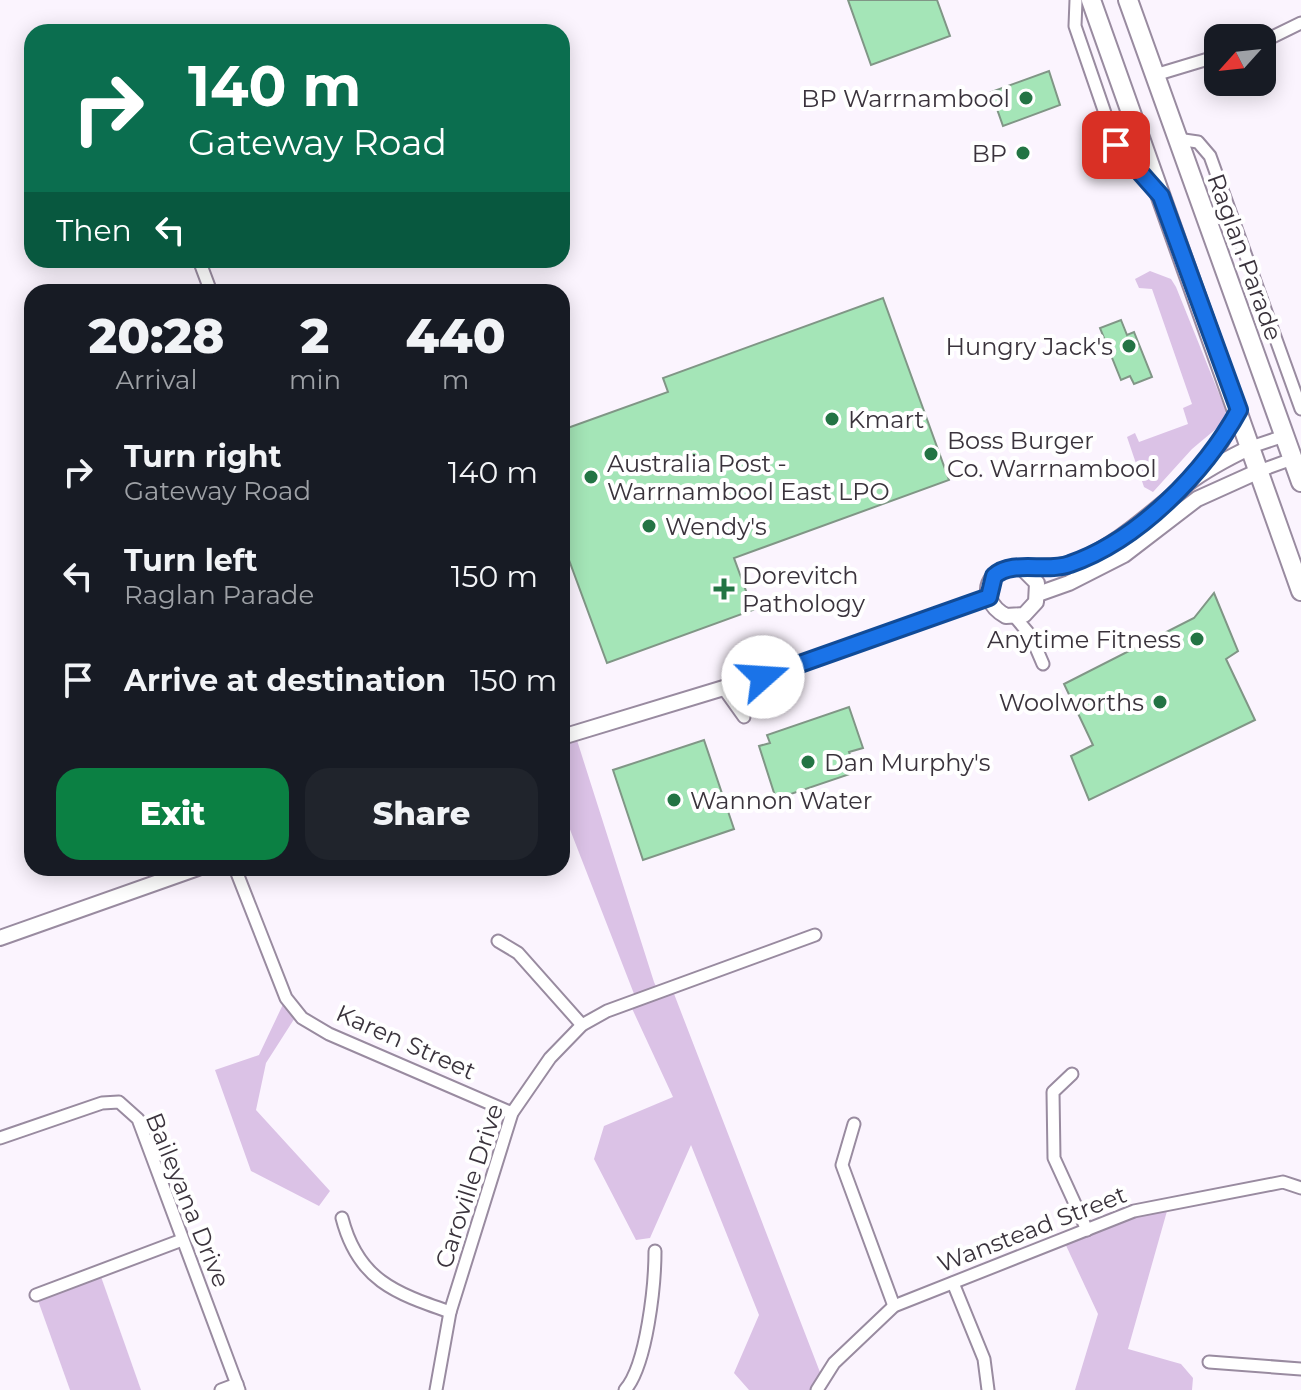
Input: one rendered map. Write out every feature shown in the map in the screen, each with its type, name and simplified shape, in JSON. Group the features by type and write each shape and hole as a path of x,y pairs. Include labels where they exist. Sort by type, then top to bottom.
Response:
{"highway":[{"path":"1091,0 1301,591"},
{"name":"Raglan Parade","path":"1133,4 1177,139 1301,482"}],"street":[{"path":"1076,0 1075,26 1116,145 1161,196"},
{"path":"1276,35 1301,23"},
{"path":"1155,75 1204,60"},
{"name":"Raglan Parade","path":"1177,139 1198,142 1210,156 1301,409"},
{"path":"1189,482 1221,442 1239,410"},
{"path":"1043,664 1031,636 1015,617 998,612 989,597 990,582 999,571 1045,570 1080,559 1128,533 1189,482 1251,447 1284,436"},
{"path":"1038,594 1069,583 1124,555 1197,499 1292,459"},
{"path":"1023,569 1037,583 1038,594 1031,609 1031,636"},
{"path":"570,735 743,683 989,597"},
{"path":"1015,617 1031,609"},
{"path":"724,689 744,717 743,683"},
{"path":"0,938 160,876"},
{"name":"Karen Street","path":"238,876 286,998 302,1018 329,1034 512,1113"},
{"name":"Caroville Drive","path":"436,1390 450,1312 512,1113 550,1058 582,1025 650,994 815,935"},
{"path":"498,941 518,953 582,1025"},
{"path":"1072,1074 1053,1092 1054,1158 1087,1230"},
{"name":"Baileyana Drive","path":"0,1138 102,1103 119,1102 138,1119 238,1387"},
{"path":"854,1124 842,1165 894,1306"},
{"name":"Wanstead Street","path":"817,1390 834,1363 894,1306 1134,1211 1283,1182 1301,1188"},
{"path":"342,1218 348,1240 372,1275 411,1298 450,1312"},
{"path":"36,1295 182,1240"},
{"path":"625,1390 636,1370 656,1293 655,1251"},
{"path":"953,1283 984,1359 988,1390"},
{"path":"1209,1362 1301,1369"},
{"path":"221,1390 238,1387"}],"shaded area":[{"path":"1150,271 1171,279 1176,287 1226,411 1223,423 1192,449 1153,492 1144,487 1127,437 1135,433 1139,442 1188,424 1183,408 1192,404 1152,289 1139,288 1135,279"},
{"path":"575,734 654,982 658,991 671,986 823,1380 817,1390 749,1390 734,1373 759,1315 691,1145 650,1238 636,1240 594,1159 604,1126 673,1097 629,1002 636,999 570,830 570,735"},
{"path":"286,998 298,1013 266,1063 256,1110 330,1191 319,1206 251,1171 215,1070 259,1055"},
{"path":"1169,1204 1128,1349 1181,1364 1193,1378 1192,1390 1075,1390 1098,1314 1063,1239"},
{"path":"99,1271 141,1390 70,1390 36,1295"}],"building":[{"path":"848,0 937,0 950,36 871,65"},
{"name":"BP Warrnambool","path":"1049,71 1060,105 1003,126 991,92"},
{"path":"883,298 949,480 734,558 753,610 607,663 570,563 570,427 668,392 663,378"},
{"path":"1121,320 1127,335 1134,332 1152,377 1134,384 1130,376 1121,380 1100,328"},
{"name":"Woolworths","path":"1214,593 1238,651 1226,659 1255,720 1089,800 1071,756 1093,745 1064,684 1194,618"},
{"name":"Dan Murphy's","path":"849,707 863,748 849,752 856,772 776,799 759,746 770,743 767,735"},
{"name":"Wannon Water","path":"704,740 734,829 643,860 613,770"}],"place":[{"name":"BP Warrnambool","path":"1026,98"},
{"name":"BP","path":"1023,153"},
{"name":"Hungry Jack's","path":"1129,346"},
{"name":"Kmart","path":"832,419"},
{"name":"Boss Burger Co. Warrnambool","path":"931,454"},
{"name":"Australia Post - Warrnambool East LPO","path":"591,477"},
{"name":"Wendy's","path":"649,526"},
{"name":"Dorevitch Pathology","path":"724,589"},
{"name":"Anytime Fitness","path":"1197,639"},
{"name":"Woolworths","path":"1160,702"},
{"name":"Dan Murphy's","path":"808,762"},
{"name":"Wannon Water","path":"674,800"}],"route":[{"path":"763,677 989,597 990,582 1006,568 1045,570 1070,564 1101,549 1128,533 1189,482 1221,442 1239,410 1161,196 1123,157 1116,145"}]}
